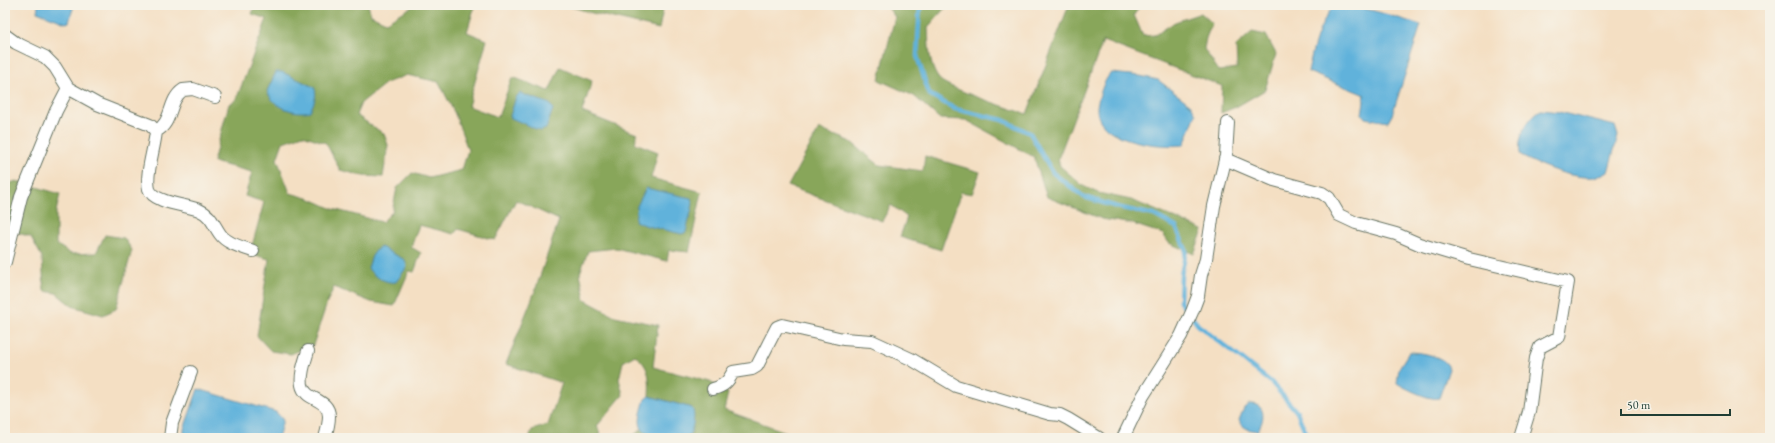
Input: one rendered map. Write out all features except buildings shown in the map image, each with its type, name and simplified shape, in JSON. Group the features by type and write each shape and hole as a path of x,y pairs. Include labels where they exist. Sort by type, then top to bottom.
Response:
{"street":[{"path":"5,35 16,43 45,57 55,66 68,88 97,104 150,125 156,131"},
{"path":"5,262 21,197 56,111 68,88"},
{"path":"156,131 162,128 168,118 175,99 183,90 193,89 215,97"},
{"path":"1123,438 1143,396 1181,336 1198,296 1200,274 1206,259 1214,206 1225,159 1228,123"},
{"path":"156,131 149,178 149,190 154,196 206,213 212,218 226,240 253,251"},
{"path":"1225,159 1274,180 1322,193 1329,198 1339,215 1356,223 1396,234 1419,244 1470,259 1568,282 1559,337 1540,346 1536,358 1529,412 1521,438"},
{"path":"713,389 723,386 729,381 733,372 752,369 757,366 777,327 782,325 843,340 872,341 911,359 956,386 1050,414 1060,415 1099,438"},
{"path":"308,351 301,378 302,385 309,396 323,403 327,408 329,415 325,438"},
{"path":"170,438 172,422 191,372"}],"green space":[{"path":"255,5 368,5 371,15 386,22 415,5 475,5 467,32 487,40 468,106 498,117 512,78 549,91 560,67 592,81 582,112 637,134 635,143 658,152 651,178 702,192 689,252 669,250 667,261 616,248 588,251 580,273 585,300 615,316 658,325 653,367 710,382 728,393 724,410 803,438 687,438 691,434 692,408 649,396 648,373 644,364 635,355 623,362 619,379 623,395 597,426 602,438 529,438 532,430 548,425 562,383 506,364 535,291 559,220 516,200 495,240 458,229 454,234 419,225 411,247 421,253 414,272 409,271 394,306 371,302 334,287 328,300 313,345 291,354 271,351 257,336 269,259 254,255 252,246 264,202 245,196 252,172 213,162 229,104 236,100 267,19 252,14","holes":["407,75 439,82 455,114 468,150 462,170 429,178 412,173 397,188 392,212 382,222 333,209 311,199 290,193 277,159 283,142 303,135 326,143 340,170 363,176 383,177 388,145 384,134 356,115 361,103 386,83"]},
{"path":"566,5 664,5 659,29 592,13"},
{"path":"886,5 951,5 944,9 928,27 931,62 936,75 946,84 1027,114 1069,5 1140,5 1134,15 1143,36 1155,35 1175,22 1201,13 1212,23 1206,38 1204,49 1219,71 1237,68 1236,46 1252,32 1266,35 1276,54 1265,90 1236,107 1221,113 1222,86 1103,41 1058,159 1060,166 1083,186 1098,193 1131,200 1203,230 1194,254 1169,243 1163,234 1133,224 1102,219 1047,197 1034,157 966,120 940,119 914,96 879,80 895,17"},
{"path":"819,129 851,142 879,165 923,171 925,156 980,172 972,194 961,192 941,250 900,237 907,217 891,205 882,221 788,186"},
{"path":"16,181 60,194 56,212 56,244 71,254 96,253 105,235 124,238 132,250 116,309 103,315 72,306 56,293 44,291 42,257 31,237 6,229 5,231 5,185"},
{"path":"642,429 647,433 666,438 630,438"}],"water":[{"path":"38,5 74,5 69,22 66,23 37,12"},
{"path":"1334,5 1367,9 1421,25 1392,115 1388,122 1365,118 1362,114 1365,95 1308,72 1314,46 1320,29"},
{"path":"276,72 282,72 314,87 316,96 310,111 291,111 279,105 270,97 267,91"},
{"path":"1111,73 1140,76 1158,80 1191,105 1196,114 1184,145 1172,146 1141,143 1112,132 1102,123 1097,112 1099,98 1107,78"},
{"path":"520,93 550,104 553,109 546,129 540,131 511,118 510,116 516,97"},
{"path":"1541,110 1559,112 1615,126 1618,136 1608,172 1600,176 1577,176 1540,165 1521,156 1520,144 1524,130 1531,118"},
{"path":"646,188 691,198 693,204 686,232 682,234 647,226 635,221 637,206"},
{"path":"381,247 405,260 407,267 396,282 388,282 380,279 368,268 372,256 378,248"},
{"path":"1409,352 1420,353 1438,358 1447,365 1449,369 1439,398 1424,396 1397,383 1399,368"},
{"path":"198,389 276,412 283,420 278,438 184,438 184,429"},
{"path":"649,396 692,408 694,415 693,423 687,438 670,438 650,435 642,429 640,422 641,414 645,399"},
{"path":"1249,404 1255,404 1262,409 1263,418 1257,431 1246,428 1239,420 1244,408"}],"waterway":[{"path":"920,5 917,56 929,94 955,109 1003,120 1030,133 1053,173 1084,197 1117,207 1154,215 1176,227 1186,250 1181,275 1180,302 1198,325 1271,382 1297,412 1308,438"}]}
